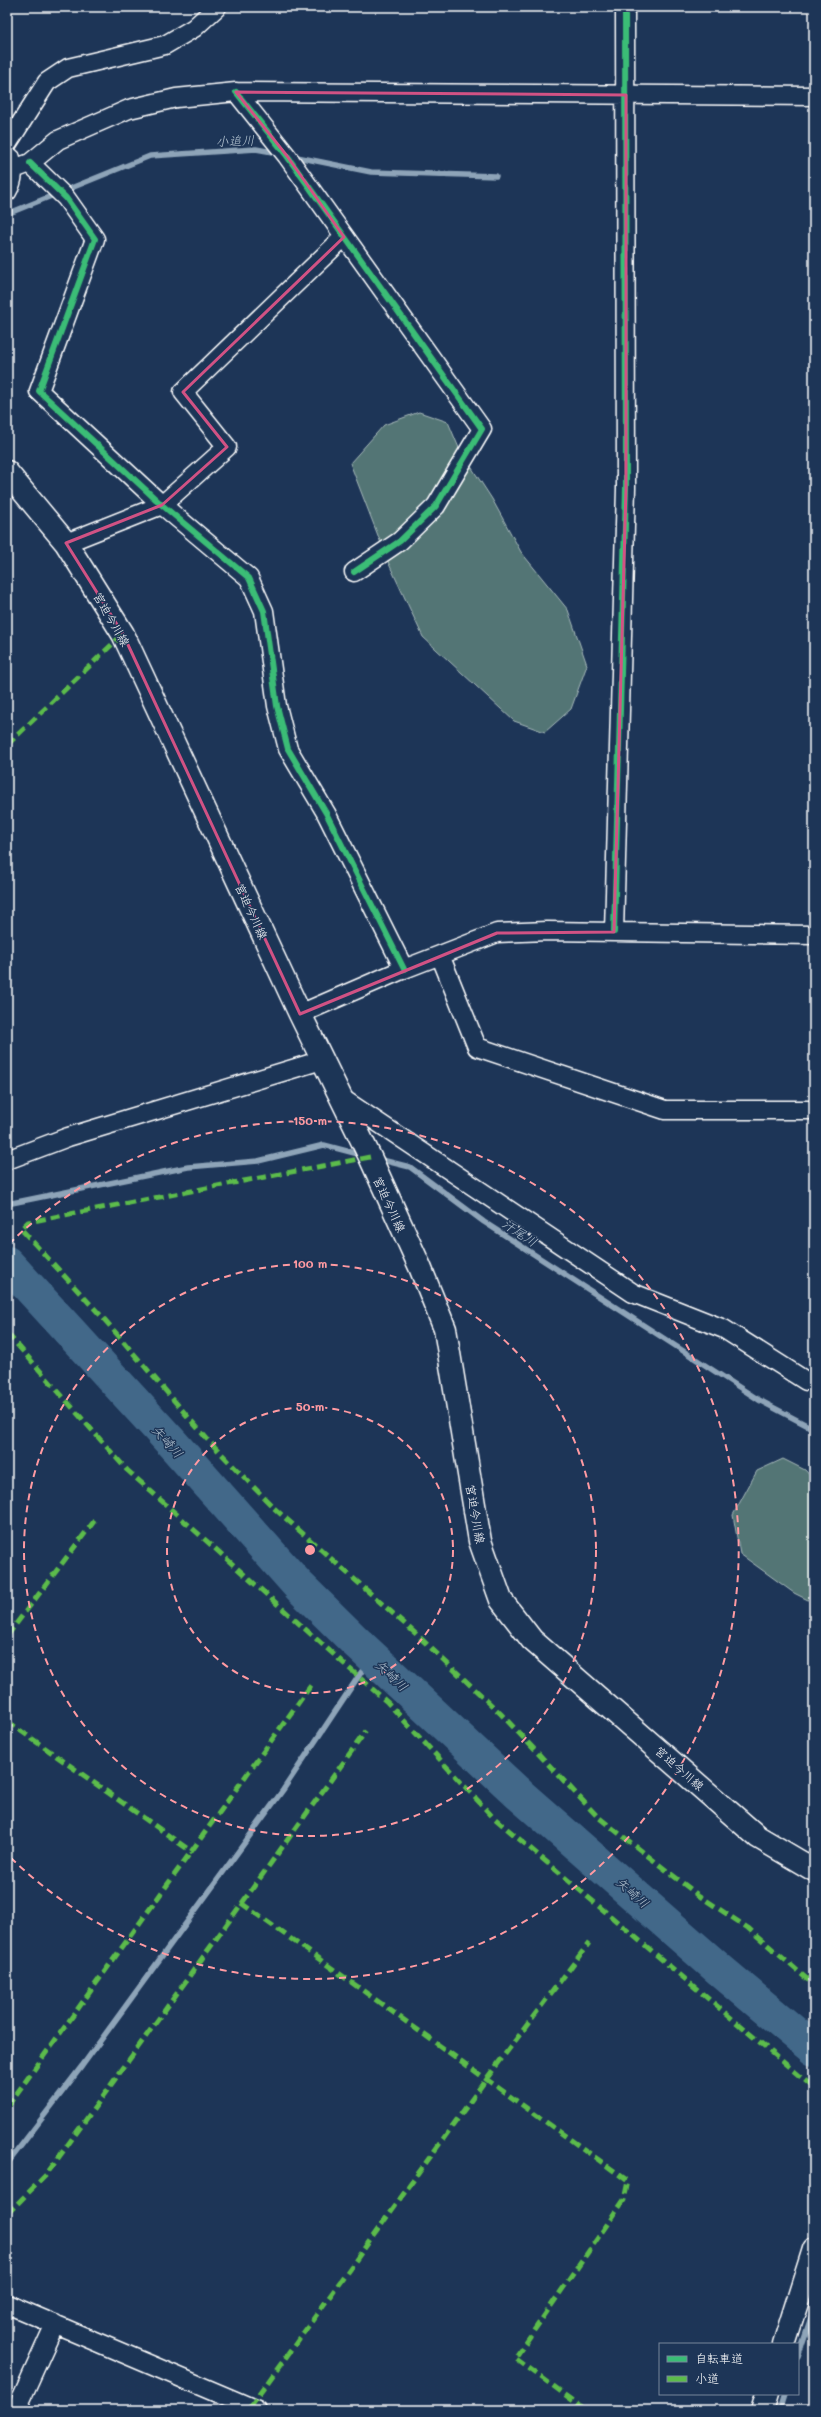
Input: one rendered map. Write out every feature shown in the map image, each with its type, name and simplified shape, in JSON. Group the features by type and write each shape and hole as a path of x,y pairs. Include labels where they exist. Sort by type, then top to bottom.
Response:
{"main road":[{"name":"宮迫今川線","path":"7,472 66,543 123,634 420,1268 445,1329 480,1541 501,1600 532,1640 758,1837 814,1870"},
{"path":"784,2343 814,2249"},
{"path":"762,2410 767,2395"}],"street":[{"path":"7,192 13,182 14,169 8,143 47,82 68,68 165,45 194,28 217,7"},
{"path":"614,932 626,496 625,7"},
{"path":"14,169 30,163 58,140 129,109 176,98 236,92 814,96"},
{"path":"236,92 287,156 482,429 436,506 400,541 354,572"},
{"path":"30,163 66,198 94,239 39,391 162,504 249,578 264,611 277,706 288,749 326,813 404,969"},
{"path":"66,543 162,504 227,447 183,392 344,237"},
{"path":"300,1014 404,969 497,933 614,932 814,935"},
{"path":"440,955 477,1047 665,1110 814,1110"},
{"path":"7,1160 68,1137 322,1060"},
{"path":"340,1097 633,1293 724,1329 806,1381 814,1381"},
{"path":"7,2304 257,2410"},
{"path":"16,2410 55,2324"}],"highlighted area":[{"path":"236,92 626,95 626,488 614,932 497,933 300,1014 123,634 66,543 162,505 227,447 183,392 344,237 287,156"}],"green space":[{"path":"419,412 448,422 459,448 492,499 521,552 568,610 587,665 571,709 545,732 514,721 423,637 389,564 350,463 384,425"},
{"path":"783,1459 805,1470 814,1480 814,1603 794,1593 740,1554 733,1515 757,1471"}],"waterway":[{"name":"小追川","path":"7,214 150,156 256,149 278,153"},
{"name":"小追川","path":"292,156 371,172 496,176"},
{"name":"汗尾川","path":"7,1204 188,1167 258,1161 324,1145 362,1155"},
{"name":"汗尾川","path":"378,1159 410,1167 484,1222 759,1400 814,1429"},
{"name":"矢崎川","path":"7,1263 171,1442 299,1586 355,1641 520,1795 720,1970 814,2049"},
{"path":"7,2164 82,2066 283,1790 372,1656"},
{"path":"799,2354 814,2310"},
{"path":"780,2410 785,2395"}],"marked path":[{"path":"7,745 123,634"},
{"path":"370,1157 28,1222 21,1229 104,1319 207,1439 274,1508 415,1633 501,1714 598,1817 698,1895 748,1928 814,1985"},
{"path":"7,1333 127,1470 387,1702 492,1816 814,2088"},
{"path":"7,1636 95,1520"},
{"path":"7,2107 312,1684"},
{"path":"7,1721 192,1852"},
{"path":"7,2214 46,2175 366,1731"},
{"path":"241,1903 628,2181 624,2200 515,2358 586,2410"},
{"path":"250,2407 487,2078 589,1943"}],"cycle path":[{"path":"614,932 626,488 625,7"},
{"path":"236,92 287,156 482,429 436,506 400,541 354,572"},
{"path":"30,163 66,198 95,239 39,391 162,505 249,578 264,611 277,706 288,749 326,813 404,969"}]}
